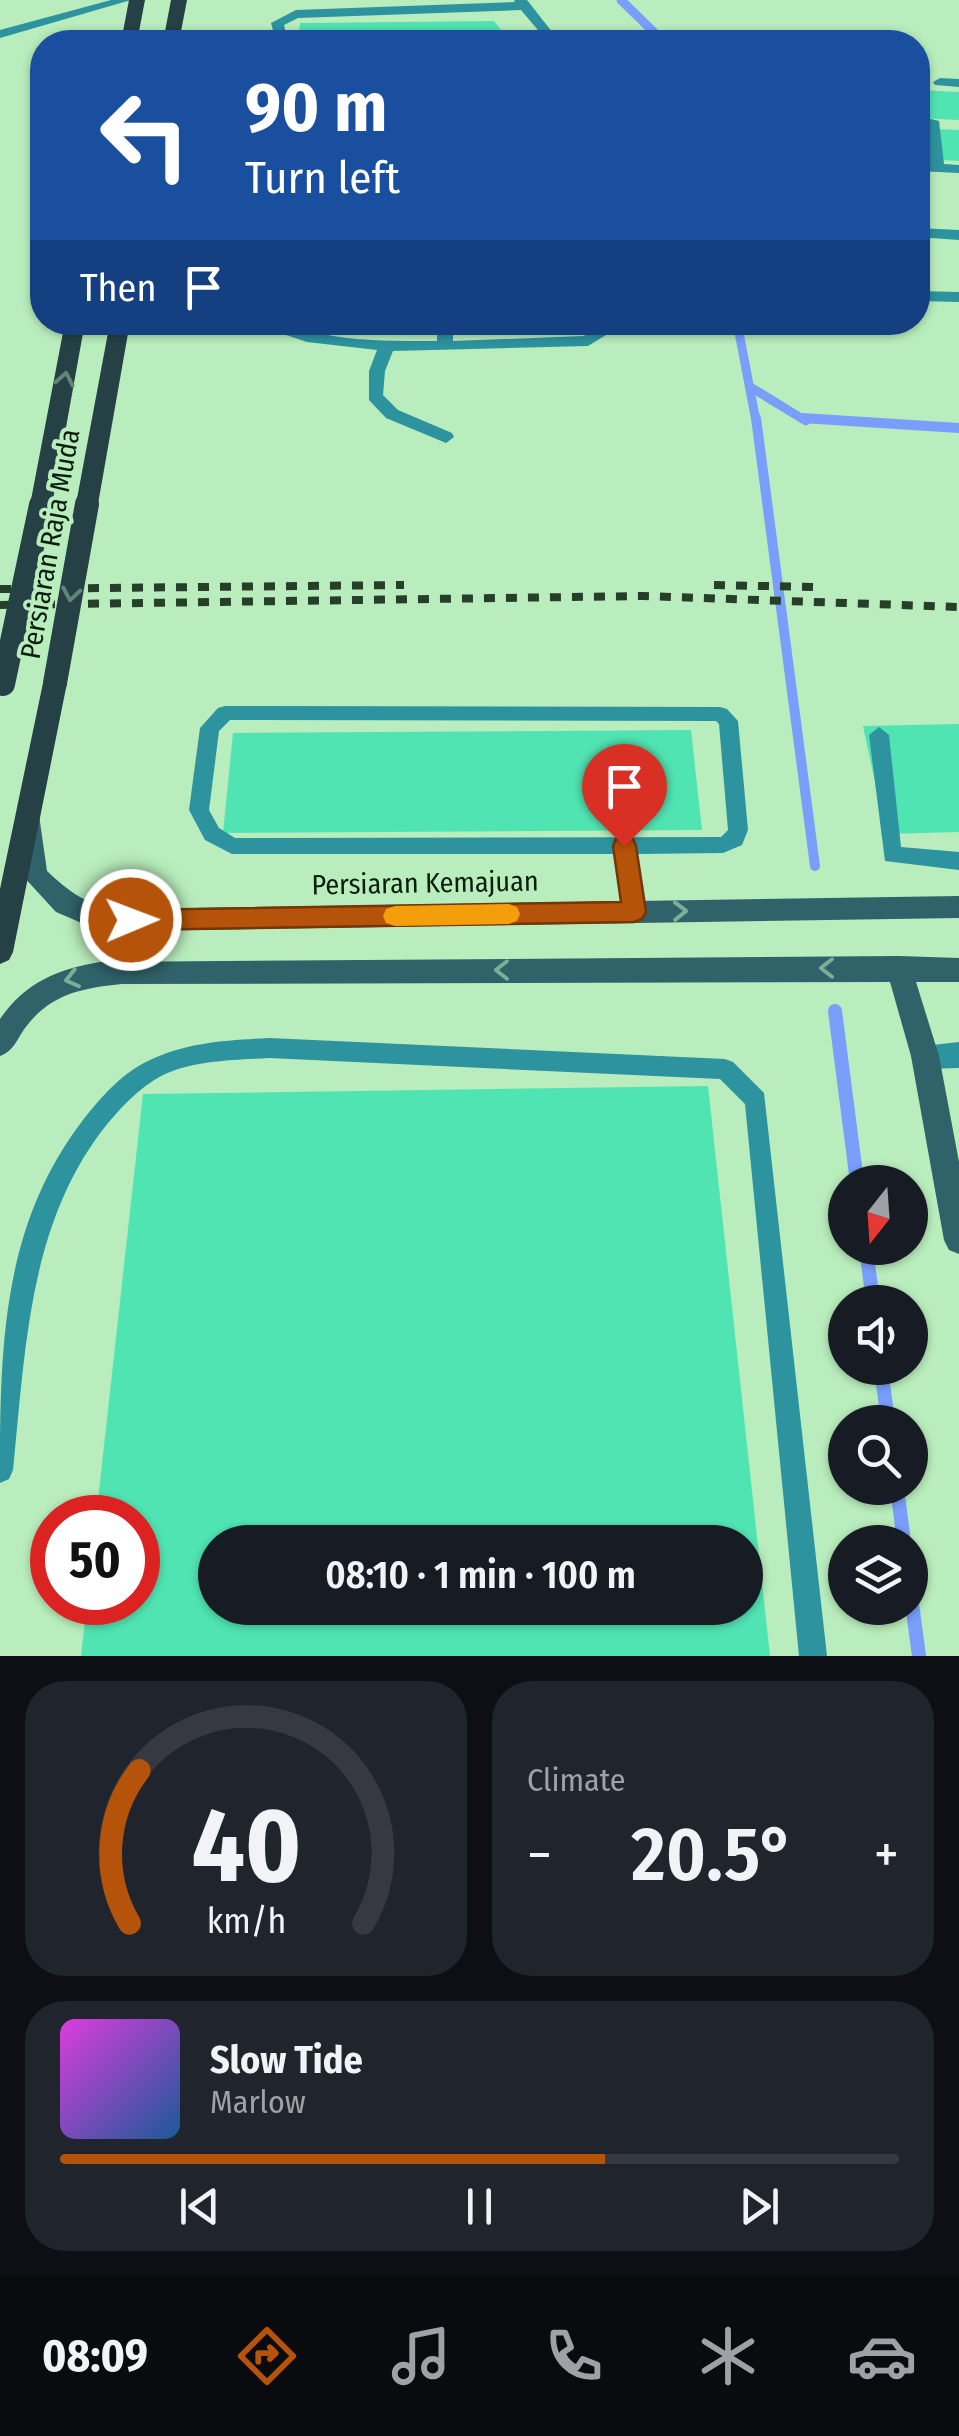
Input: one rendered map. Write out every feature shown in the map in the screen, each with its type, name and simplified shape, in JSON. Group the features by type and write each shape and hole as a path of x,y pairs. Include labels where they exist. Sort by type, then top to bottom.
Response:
{"main road":[{"path":"131,30 137,0"},
{"path":"178,7 190,0"},
{"name":"Persiaran Raja Muda","path":"2,691 74,335"},
{"name":"Persiaran Raja Muda","path":"0,952 56,683 118,335"},
{"name":"Persiaran Kemajuan","path":"28,808 35,875 65,904 92,916 131,920 959,907"},
{"path":"899,968 925,1056 959,1240"},
{"path":"0,1044 16,1014 51,984 83,975 959,970"}],"street":[{"path":"925,1056 959,1054"}],"lane":[{"path":"0,34 125,0"},
{"path":"279,30 277,23 296,14 523,3 544,30"},
{"path":"940,82 959,83"},
{"path":"932,121 937,168"},
{"path":"930,168 959,169"},
{"path":"930,234 959,236"},
{"path":"930,296 959,297"},
{"path":"301,335 312,340 387,346 588,340 595,335"},
{"path":"445,335 445,343"},
{"path":"387,346 377,371 375,396 392,414 446,438"},
{"path":"225,712 720,714 728,722 738,830 735,840 723,844 624,846 232,846 212,834 199,810 210,728 225,712"},
{"path":"879,735 892,855 959,861"},
{"path":"624,846 634,912"},
{"path":"0,1470 21,1299 34,1231 78,1140 122,1092 161,1065 217,1052 269,1048 725,1070 756,1100 813,1656"}],"building":[{"path":"494,21 501,30 299,30 300,23"},
{"path":"930,91 959,92 959,120 930,119"},
{"path":"936,129 959,130 959,161 940,160"},
{"path":"959,724 959,832 886,834 863,726"},
{"path":"691,730 702,830 223,833 233,733"},
{"path":"708,1086 756,1525 198,1525 198,1625 763,1625 763,1592 770,1656 81,1656 84,1625 160,1625 160,1495 99,1495 143,1094"}],"waterway":[{"path":"621,0 652,30"},
{"path":"739,335 756,421"},
{"path":"752,388 806,421"},
{"path":"756,418 815,866"},
{"path":"802,418 959,428"},
{"path":"835,1011 855,1165"},
{"path":"868,1265 871,1285"},
{"path":"883,1385 886,1405"},
{"path":"899,1505 902,1525"},
{"path":"915,1625 919,1656"}],"railway":[{"path":"0,589 404,585"},
{"path":"714,585 814,587"},
{"path":"0,605 644,596 959,607"}],"slow traffic":[{"path":"395,916 509,914"}],"route":[{"path":"131,920 634,912 624,846"}]}
